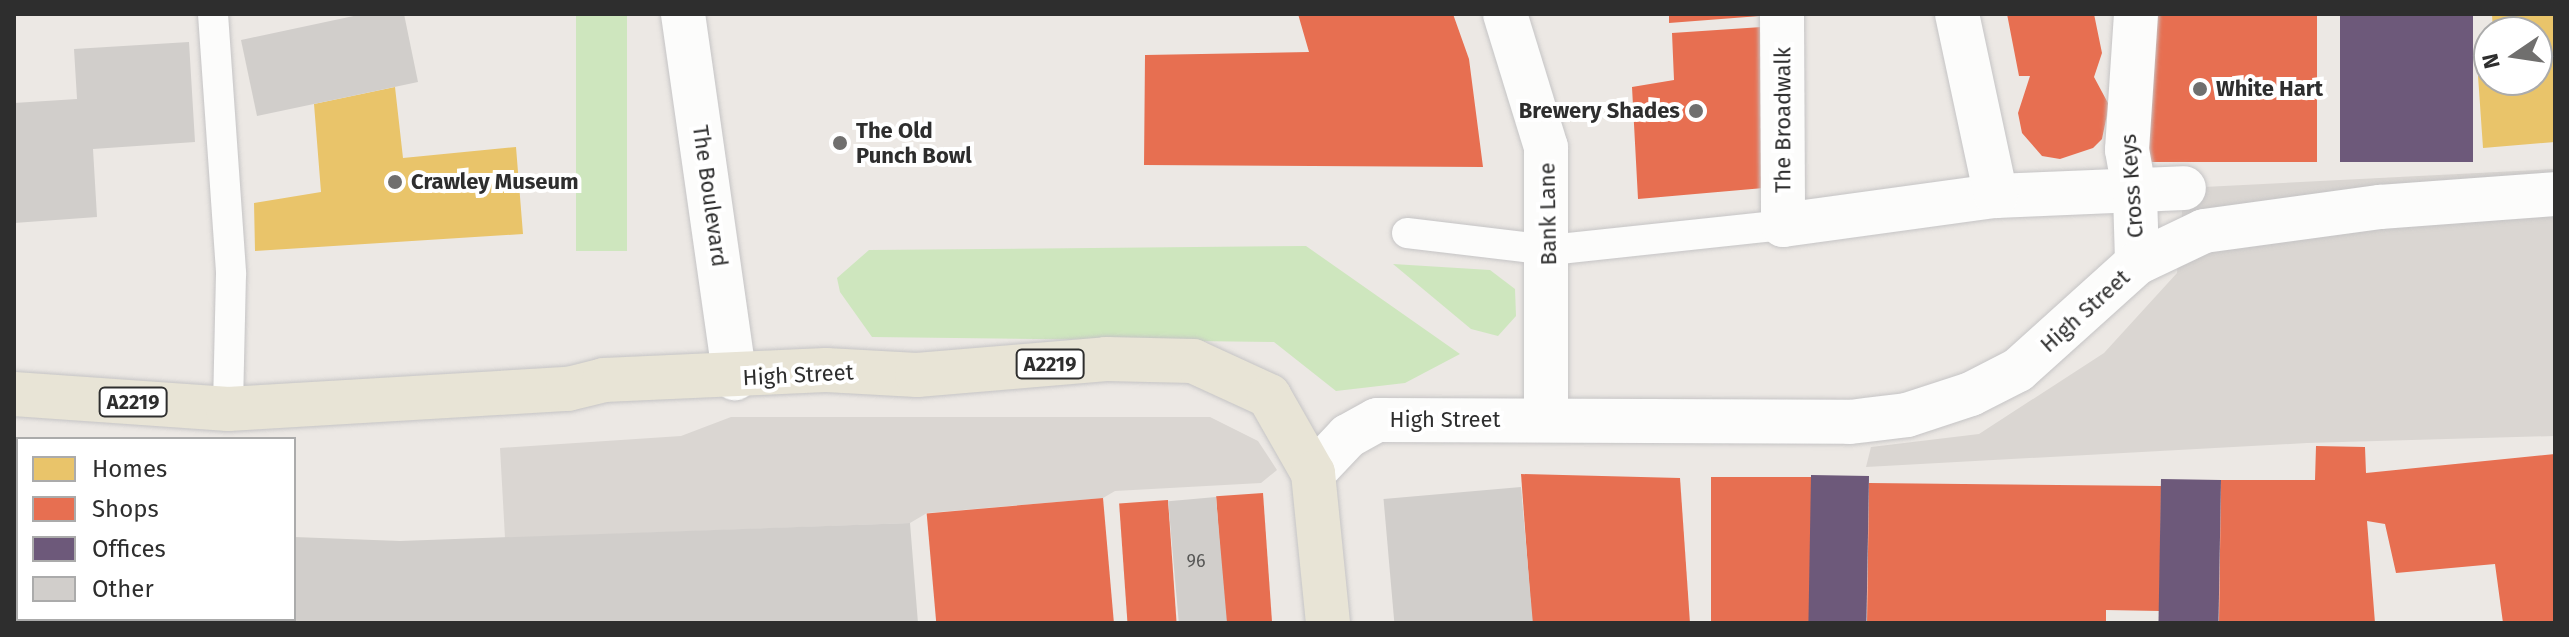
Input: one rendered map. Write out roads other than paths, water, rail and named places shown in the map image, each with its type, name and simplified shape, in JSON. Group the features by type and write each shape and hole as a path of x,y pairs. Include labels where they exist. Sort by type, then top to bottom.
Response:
{"main road":[{"name":"High Street","path":"14,394 228,409 568,389 604,380 735,378 826,370 917,375 1106,359 1193,361 1269,396 1313,473"},
{"name":"A2219","path":"1313,473 1328,623"}],"street":[{"name":"The Boulevard","path":"683,14 735,378"},
{"name":"Bank Lane","path":"1505,14 1546,147 1550,250 1546,420"},
{"name":"The Broadwalk","path":"1782,14 1783,225"},
{"path":"1957,14 1996,196"},
{"name":"Cross Keys","path":"2136,14 2127,150 2135,194 2137,263"},
{"path":"1783,225 1996,196 2135,194 2184,188"},
{"name":"High Street","path":"1313,473 1348,436 1377,420 1850,422 1907,415 1971,394 2018,370 2137,263 2204,231 2380,207 2555,194"}],"lane":[{"path":"213,14 232,302 228,409"},
{"path":"1407,233 1550,250 1783,225"}],"place":[{"name":"White Hart","path":"2200,89"},
{"name":"Brewery Shades","path":"1696,111"},
{"name":"The Old Punch Bowl","path":"840,143"},
{"name":"Crawley Museum","path":"395,182"}]}
